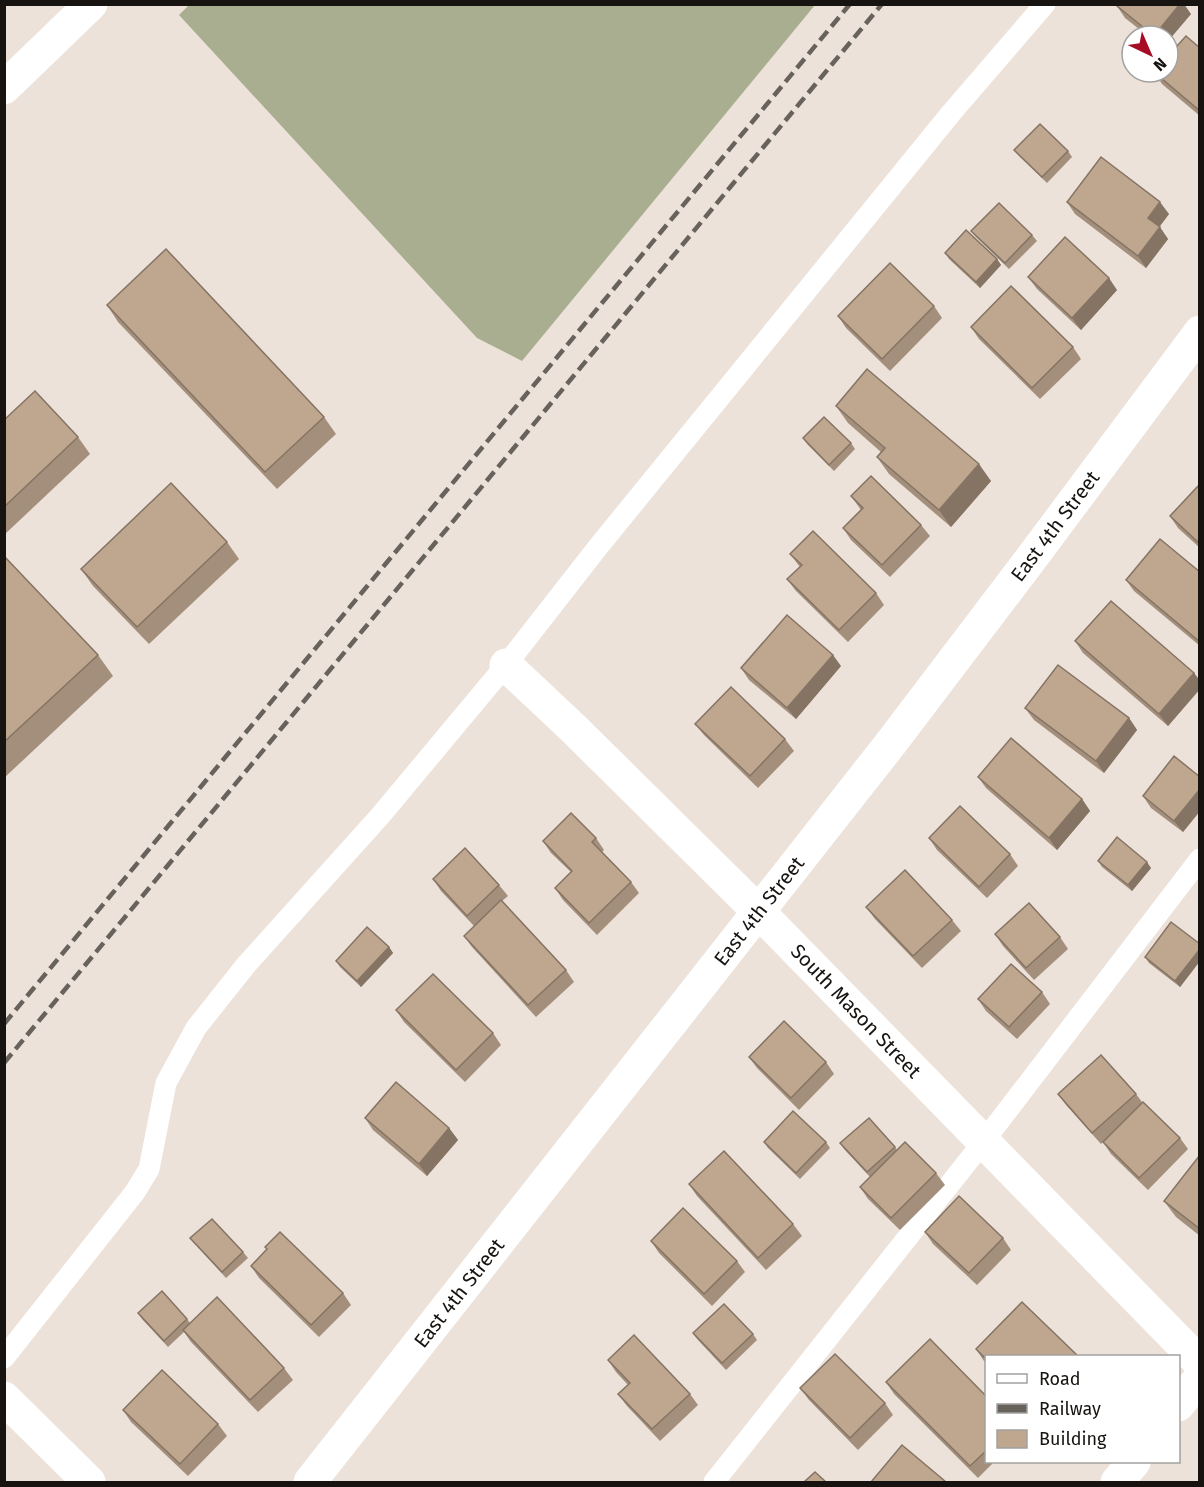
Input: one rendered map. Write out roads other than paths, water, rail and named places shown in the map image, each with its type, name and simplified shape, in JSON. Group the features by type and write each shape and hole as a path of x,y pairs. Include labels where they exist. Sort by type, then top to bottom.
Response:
{"street":[{"path":"4,88 91,4"},
{"name":"East 4th Street","path":"310,1482 898,733 1200,332"},
{"name":"South Mason Street","path":"506,665 758,911 1200,1363"},
{"path":"1180,1403 1200,1378"},
{"path":"4,1398 89,1482"},
{"path":"1117,1482 1132,1463"}],"lane":[{"path":"4,1358 135,1192 149,1169 166,1083 196,1028 246,965 380,816 506,665 598,547 952,112 1045,4"},
{"path":"714,1482 984,1141 1200,859"}],"railway":[{"path":"4,1024 850,4"},
{"path":"4,1063 882,4"}]}
